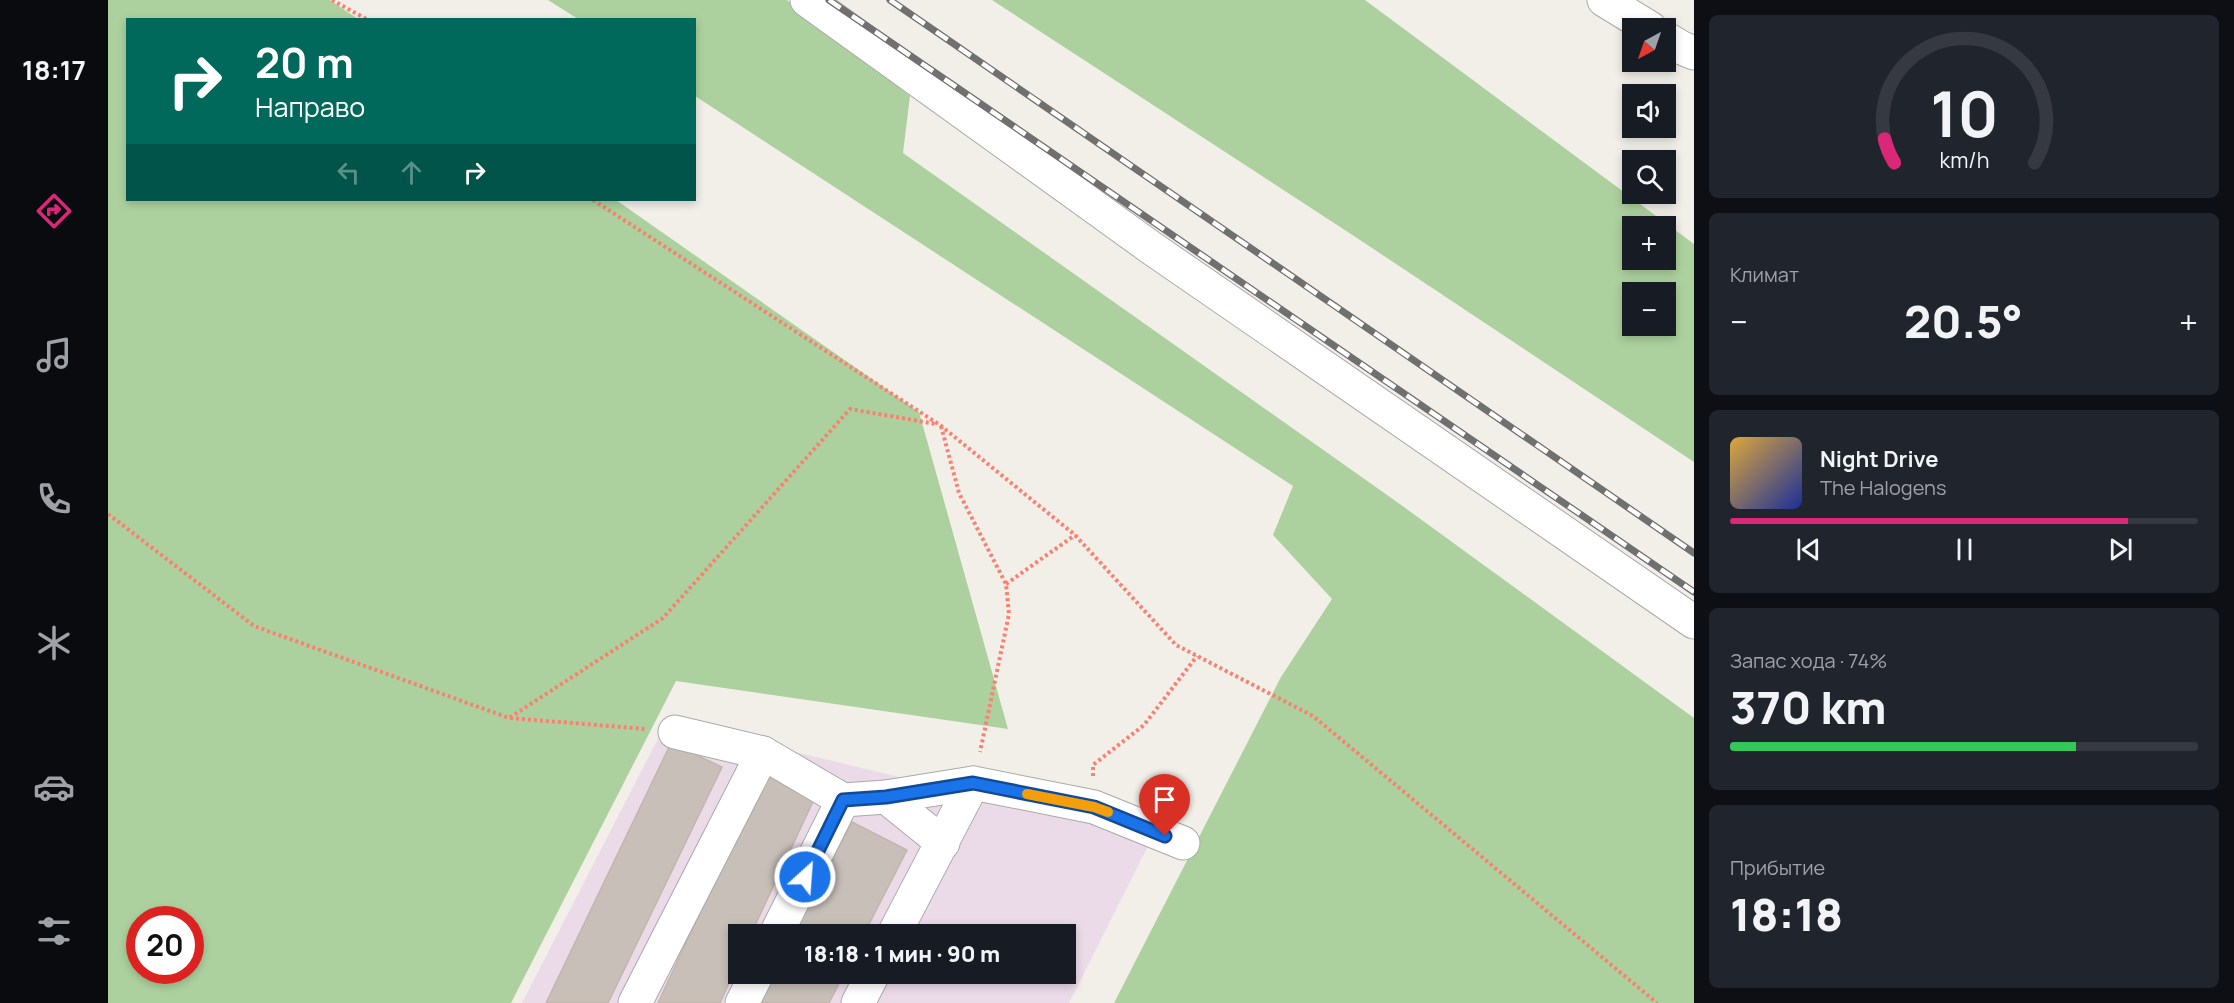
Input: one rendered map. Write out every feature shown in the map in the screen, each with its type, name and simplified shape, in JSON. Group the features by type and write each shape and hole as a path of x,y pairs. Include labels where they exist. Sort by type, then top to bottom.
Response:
{"lane":[{"path":"807,0 1150,247 1694,622"},
{"path":"1604,0 1634,18"},
{"path":"1676,44 1694,52"},
{"path":"675,732 763,753 843,800 886,797 973,783 1094,807 1183,843"},
{"path":"635,1003 763,753"},
{"path":"899,924 944,843 973,783"},
{"path":"886,797 944,843"},
{"path":"781,924 843,800"},
{"path":"742,1003 752,984"},
{"path":"858,1003 868,984"}],"path":[{"path":"332,0 364,18"},
{"path":"595,201 940,425 1075,535 1176,645 1313,716 1657,1003"},
{"path":"509,718 663,618 850,409 940,425"},
{"path":"940,425 959,493 1006,584 1010,614 973,783"},
{"path":"108,514 254,626 509,718 675,732"},
{"path":"1006,584 1075,535"},
{"path":"1094,807 1093,765 1144,725 1197,656"}],"shaded area":[{"path":"667,721 1152,838 1069,1003 522,1003"}],"green space":[{"path":"108,0 330,0 357,18 126,18 126,201 617,201 919,412 1008,729 676,681 511,1003 108,1003"},
{"path":"548,0 787,0 910,96 903,153 1397,502 1694,718 1694,1003 1114,1003 1281,677 1332,599 1273,535 1293,486 696,97 696,18 576,18"},
{"path":"992,0 1365,0 1622,191 1622,204 1640,204 1656,216 1622,216 1622,270 1676,270 1676,231 1694,244 1694,462 1357,238"}],"building":[{"path":"671,743 722,767 608,1003 546,1003"},
{"path":"765,772 816,795 756,924 728,924 729,984 720,1003 658,1003"},
{"path":"852,822 907,850 869,924 799,924"},
{"path":"769,984 839,984 829,1003 759,1003"}],"railway":[{"path":"829,0 1694,592"},
{"path":"890,0 1694,553"}],"slow traffic":[{"path":"1027,794 1094,807 1108,812"}],"route":[{"path":"805,877 843,800 886,797 973,783 1094,807 1165,836"}]}
